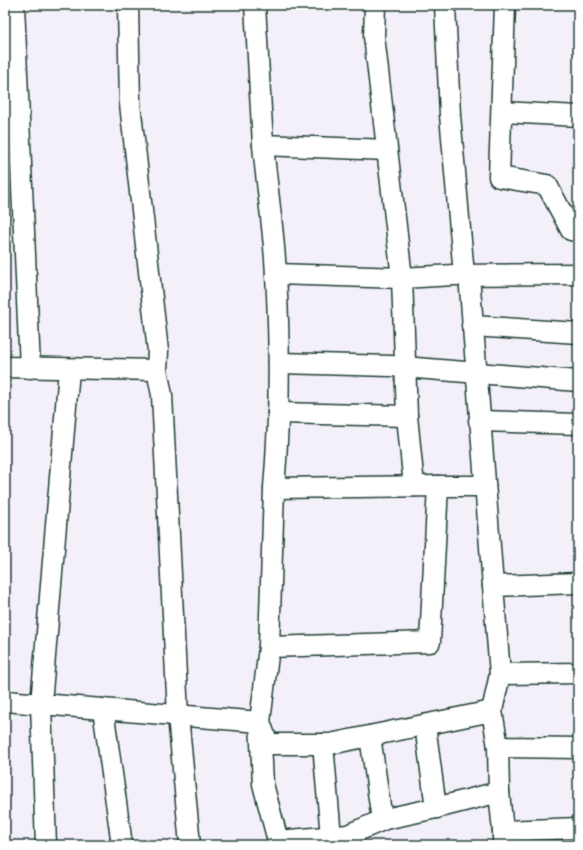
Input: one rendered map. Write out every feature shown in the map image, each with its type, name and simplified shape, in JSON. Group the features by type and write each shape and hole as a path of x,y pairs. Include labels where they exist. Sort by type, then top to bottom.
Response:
{"street":[{"path":"14,5 30,368"},
{"path":"128,5 130,104 158,351 157,370 162,395 178,715 190,845"},
{"path":"255,5 263,145 276,274 279,363 278,438 274,488 269,647 260,722 264,784 278,843 348,835 382,820 499,792"},
{"path":"375,5 374,36 402,278 407,416 414,486"},
{"path":"445,5 450,115 472,326 500,674 492,711 498,747 499,792 503,838 578,828"},
{"path":"505,5 499,177 547,185 571,230 578,231"},
{"path":"502,112 578,116"},
{"path":"263,145 387,150"},
{"path":"276,274 402,278 466,275 578,274"},
{"path":"472,326 578,333"},
{"path":"279,363 405,368 578,381"},
{"path":"5,367 69,370 157,370"},
{"path":"46,845 41,704 69,370"},
{"path":"278,413 407,416"},
{"path":"479,421 578,424"},
{"path":"269,647 430,642 438,486"},
{"path":"274,488 485,486"},
{"path":"493,586 578,583"},
{"path":"500,674 578,673"},
{"path":"5,701 260,722"},
{"path":"103,709 122,845"},
{"path":"260,722 268,744 323,744 492,711"},
{"path":"425,725 436,808"},
{"path":"370,736 382,820"},
{"path":"323,744 331,837"},
{"path":"498,747 578,748"}]}
